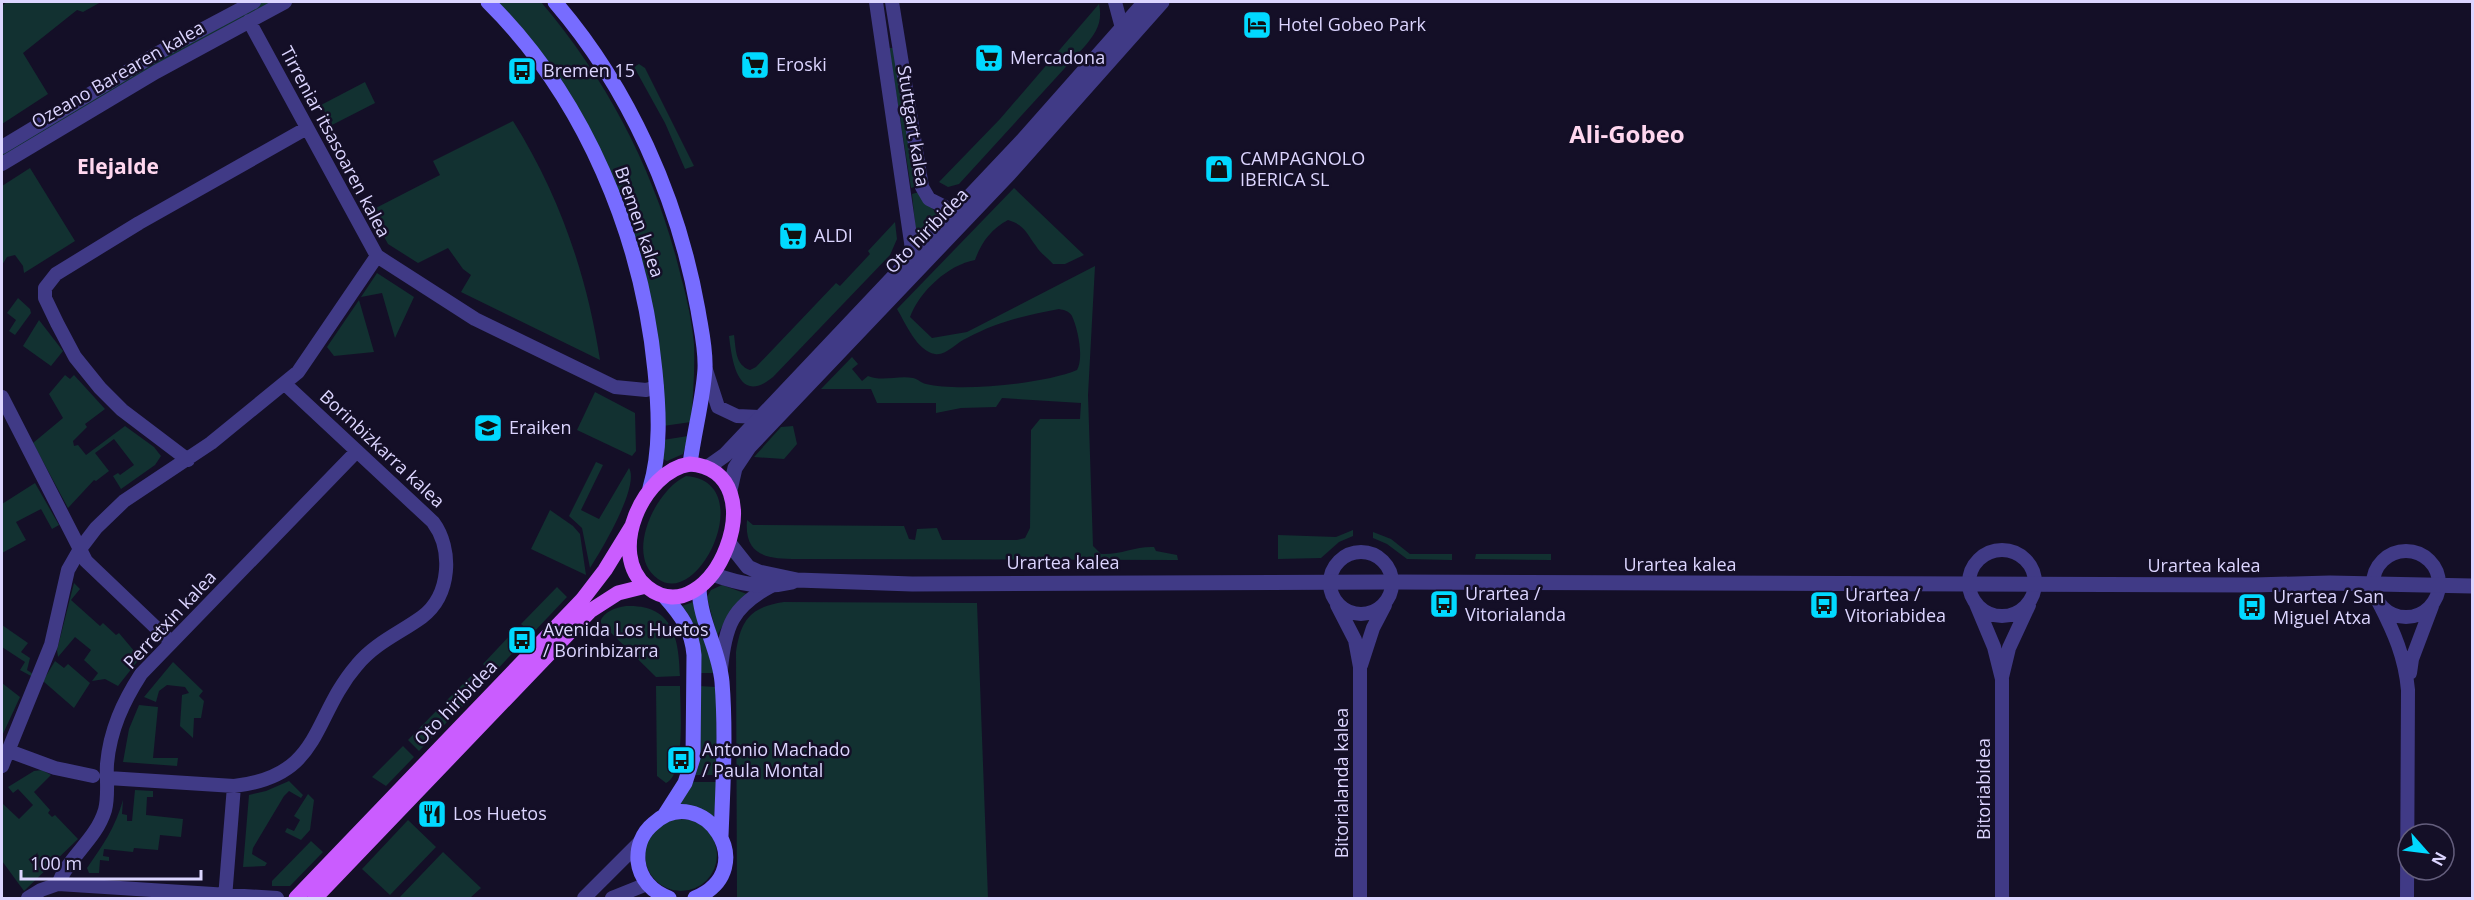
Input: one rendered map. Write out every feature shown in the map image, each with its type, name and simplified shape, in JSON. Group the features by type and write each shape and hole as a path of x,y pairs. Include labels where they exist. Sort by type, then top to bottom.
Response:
{"main road":[{"name":"Bremen kalea","path":"488,2 534,55 570,109 599,164 626,231 651,337 657,387 658,434 655,471 650,488"},
{"name":"Bremen kalea","path":"555,2 600,63 625,103 661,181 693,283 705,367 690,464"},
{"path":"665,597 678,597 699,588 712,574 729,543 732,524 730,490 719,474 708,467 690,464 669,470 650,488 632,526 632,560 639,579 665,597 686,622 693,642 693,758 685,783 664,816 650,827 640,842 639,864 647,884 669,898"},
{"name":"Oto hiribidea","path":"296,898 582,600 605,570 632,526"},
{"name":"Oto hiribidea","path":"315,898 590,611 618,593 646,586"},
{"path":"699,588 703,621 720,674 721,836 726,855 722,875 722,898"},
{"path":"664,816 677,812 697,815 713,825 721,836"},
{"path":"695,898 715,886 722,875"}],"street":[{"name":"Ozeano Barearen kalea","path":"2,147 158,53 254,2"},
{"name":"Ozeano Barearen kalea","path":"2,164 156,72 285,2"},
{"name":"Stuttgart kalea","path":"876,2 913,256"},
{"name":"Stuttgart kalea","path":"892,2 922,187 929,199 955,212"},
{"path":"1116,2 1122,28"},
{"name":"Oto hiribidea","path":"708,467 725,455 955,212 1145,2"},
{"name":"Oto hiribidea","path":"730,490 735,468 749,447 1009,174 1162,2"},
{"name":"Tirreniar itsasoaren kalea","path":"249,21 377,256 475,319 615,387 646,390 657,387"},
{"path":"188,460 122,410 100,388 75,357 61,332 46,302 45,288 56,274 130,228 307,128"},
{"path":"2,766 28,695 51,645 68,570 80,549 96,528 124,501 188,460 298,372 377,256"},
{"name":"Bremen kalea","path":"705,367 718,407 737,416 759,417"},
{"name":"Borinbizkarra kalea","path":"108,778 234,786 269,777 303,754 316,739 340,688 358,663 378,644 424,615 442,589 447,565 438,529 285,384"},
{"path":"2,397 86,561 171,642"},
{"name":"Perretxin kalea","path":"58,884 62,874 92,837 105,809 112,735 119,713 141,674 357,451"},
{"name":"Urartea kalea","path":"729,543 748,567 759,572 797,580 912,584 1392,582 2472,586"},
{"path":"2004,550 2022,557 2030,564 2036,585 2030,603 2021,611 1999,617 1988,614 1976,604 1969,584 1977,561 1994,551 2004,550"},
{"path":"2407,898 2408,690 2405,662 2396,635 2372,584 2374,574 2384,558 2392,553 2410,550 2419,553 2433,564 2439,586 2412,659 2408,690"},
{"path":"1361,552 1372,554 1382,561 1389,570 1392,582 1386,601 1376,611 1363,615 1349,613 1337,604 1331,594 1329,582 1332,570 1339,560 1349,554 1361,552"},
{"name":"Urartea kalea","path":"712,574 745,585 771,586 797,580"},
{"path":"720,674 723,646 732,619 746,602 771,586"},
{"name":"Bitorialanda kalea","path":"1360,667 1372,628 1386,601"},
{"name":"Bitoriabidea","path":"2002,898 2002,679 2009,648 2030,603"},
{"path":"2379,603 2395,615 2406,617 2416,615 2433,603"},
{"name":"Bitorialanda kalea","path":"1337,604 1355,640 1360,667 1360,898"},
{"name":"Bitoriabidea","path":"1976,604 1994,647 2002,679"},
{"path":"9,750 56,768 93,776"},
{"path":"225,897 234,786"},
{"path":"584,898 640,842"},
{"path":"28,898 58,884 225,897 277,898"},
{"path":"612,898 647,884"}],"green space":[{"path":"7,2 101,2 83,12 77,10 23,53 48,94 2,124 2,6"},
{"path":"262,2 277,2 2,159 2,150"},
{"path":"496,2 541,2 588,64 628,131 659,202 671,239 691,319 694,344 694,383 691,422 663,426 614,188"},
{"path":"1099,4 1098,27 1085,46 959,184 948,187 939,182 1000,119"},
{"path":"889,48 894,48 917,186 911,188"},
{"path":"639,64 645,68 694,166 685,169 665,123 634,67"},
{"path":"365,82 375,103 332,125 321,105"},
{"path":"513,121 544,177 569,236 587,297 600,360 461,292 471,275 463,269 448,248 418,263 388,244 370,211 440,175 433,161"},
{"path":"30,168 75,241 24,273 23,266 15,255 7,257 2,265 2,186"},
{"path":"1014,188 1084,255 1065,264 1053,264 1022,227 1008,220 987,237 975,260 955,267 936,281 921,298 910,317 932,338 967,332 1095,266 1088,395 1093,546 1101,554 1154,547 1156,551 1177,555 1178,560 797,559 776,558 760,553 749,541 747,520 753,525 904,526 909,539 915,540 917,529 937,528 942,540 1017,540 1025,538 1030,528 1031,430 1040,419 1080,419 1081,403 1002,398 996,407 961,408 936,413 936,403 877,403 871,389 821,389 852,357 858,364 852,369 862,381 868,376 874,378 907,377 926,384 941,386 980,387 1024,383 1077,370 1080,358 1078,336 1072,316 1065,310 1059,309 1001,323 963,340 947,351 935,354 917,342 897,309"},
{"path":"919,192 941,219 917,244 912,194"},
{"path":"895,222 897,239 890,255 773,377 761,385 752,386 744,383 735,368 729,336 734,335 737,356 741,364 750,370 756,367 836,283 840,286 870,254 868,251"},
{"path":"377,273 414,297 395,338 382,293 361,297"},
{"path":"18,298 30,309 31,313 15,335 9,331 16,320 7,313"},
{"path":"359,300 374,352 334,356 327,347"},
{"path":"39,320 63,351 51,366 23,346"},
{"path":"65,375 70,379 74,375 105,409 85,424 87,427 73,441 74,446 78,445 86,455 125,426 154,447 161,456 155,465 121,489 113,476 118,473 120,475 134,465 114,439 95,453 109,471 96,481 94,480 68,508 33,443 63,418 49,394"},
{"path":"595,392 635,413 636,451 632,456 577,430"},
{"path":"793,426 797,444 784,459 754,457 781,427"},
{"path":"688,436 683,454 667,461 663,459 663,440"},
{"path":"596,462 603,465 581,510 599,519 629,468 631,477 618,518 590,568 582,528 569,516"},
{"path":"686,476 707,483 718,498 720,519 715,541 705,561 690,576 674,583 658,579 648,569 644,555 644,540 648,524 664,495"},
{"path":"35,483 59,525 52,529 41,509 16,522 26,540 2,553 2,504"},
{"path":"550,510 573,526 580,534 586,575 531,549"},
{"path":"1353,530 1353,536 1339,542 1321,558 1278,559 1278,535 1336,537"},
{"path":"1373,532 1391,539 1410,554 1452,554 1452,560 1407,559 1387,544 1373,538"},
{"path":"1476,554 1551,554 1551,560 1475,559"},
{"path":"74,583 80,589 71,600 100,626 103,623 116,635 119,633 140,658 118,686 105,679 92,681 98,673 84,660 91,650 75,637 58,657 57,650"},
{"path":"722,585 747,594 727,617 717,636 707,597 711,590"},
{"path":"557,587 567,597 532,634 521,624"},
{"path":"693,602 714,673 699,673 695,630 682,606"},
{"path":"784,602 977,603 988,898 737,898 736,652 741,631 750,617 763,607"},
{"path":"626,606 642,607 654,611 670,626 678,649 680,676 656,677 600,622 607,613"},
{"path":"2,625 28,643 21,652 30,658 27,670 33,674 31,676 20,670 25,662 2,647"},
{"path":"516,629 523,636 517,642 520,645 493,674 483,664"},
{"path":"55,661 64,668 68,664 90,683 74,708 43,681"},
{"path":"173,662 203,691 199,696 204,701 201,718 194,718 193,738 180,726 182,695 189,693 185,687 167,685 159,691 156,702 144,697"},
{"path":"475,672 486,683 456,713 445,702"},
{"path":"2,683 20,697 2,736"},
{"path":"656,686 680,686 679,754 677,767 666,783 657,776"},
{"path":"699,686 716,687 717,775 694,775"},
{"path":"139,705 158,707 153,758 178,758 177,766 123,762 129,729"},
{"path":"439,708 450,719 419,751 408,740"},
{"path":"403,746 414,757 386,786 372,777"},
{"path":"42,770 51,775 34,792 50,810 48,813 52,817 55,815 78,839 24,891 2,861 2,803 19,819 33,805 18,789 13,793 8,787 34,771"},
{"path":"289,781 303,795 301,798 289,791 284,796 253,848 252,854 267,863 265,866 243,867 249,795 266,791"},
{"path":"692,782 717,782 714,818 698,807 680,804"},
{"path":"135,790 153,791 153,797 147,797 146,815 183,819 181,837 160,835 158,850 134,848 133,852 104,849 103,856 109,857 109,861 100,860 99,873 89,873 87,868 112,828 123,800 122,814 127,815 127,821 132,821"},
{"path":"308,794 314,800 310,830 301,840 285,832 287,828 294,831 300,820 294,816"},
{"path":"681,819 701,825 711,835 717,855 711,875 701,885 681,891 661,885 651,875 645,855 651,835 661,825"},
{"path":"408,820 436,847 390,895 362,869"},
{"path":"311,841 323,852 290,886 272,886 272,881"},
{"path":"443,852 481,888 470,898 399,898"}],"place":[{"name":"Hotel Gobeo Park","path":"1257,25"},
{"name":"Mercadona","path":"989,58"},
{"name":"Eroski","path":"755,65"},
{"name":"Bremen 15","path":"522,71"},
{"name":"CAMPAGNOLO IBERICA SL","path":"1219,169"},
{"name":"ALDI","path":"793,236"},
{"name":"Eraiken","path":"488,428"},
{"name":"Urartea / Vitorialanda","path":"1444,604"},
{"name":"Urartea / Vitoriabidea","path":"1824,605"},
{"name":"Urartea / San Miguel Atxa","path":"2252,607"},
{"name":"Avenida Los Huetos / Borinbizarra","path":"522,640"},
{"name":"Antonio Machado / Paula Montal","path":"681,760"},
{"name":"Los Huetos","path":"432,814"}],"district":[{"name":"Ali-Gobeo","path":"1627,135"},
{"name":"Elejalde","path":"118,167"}]}
